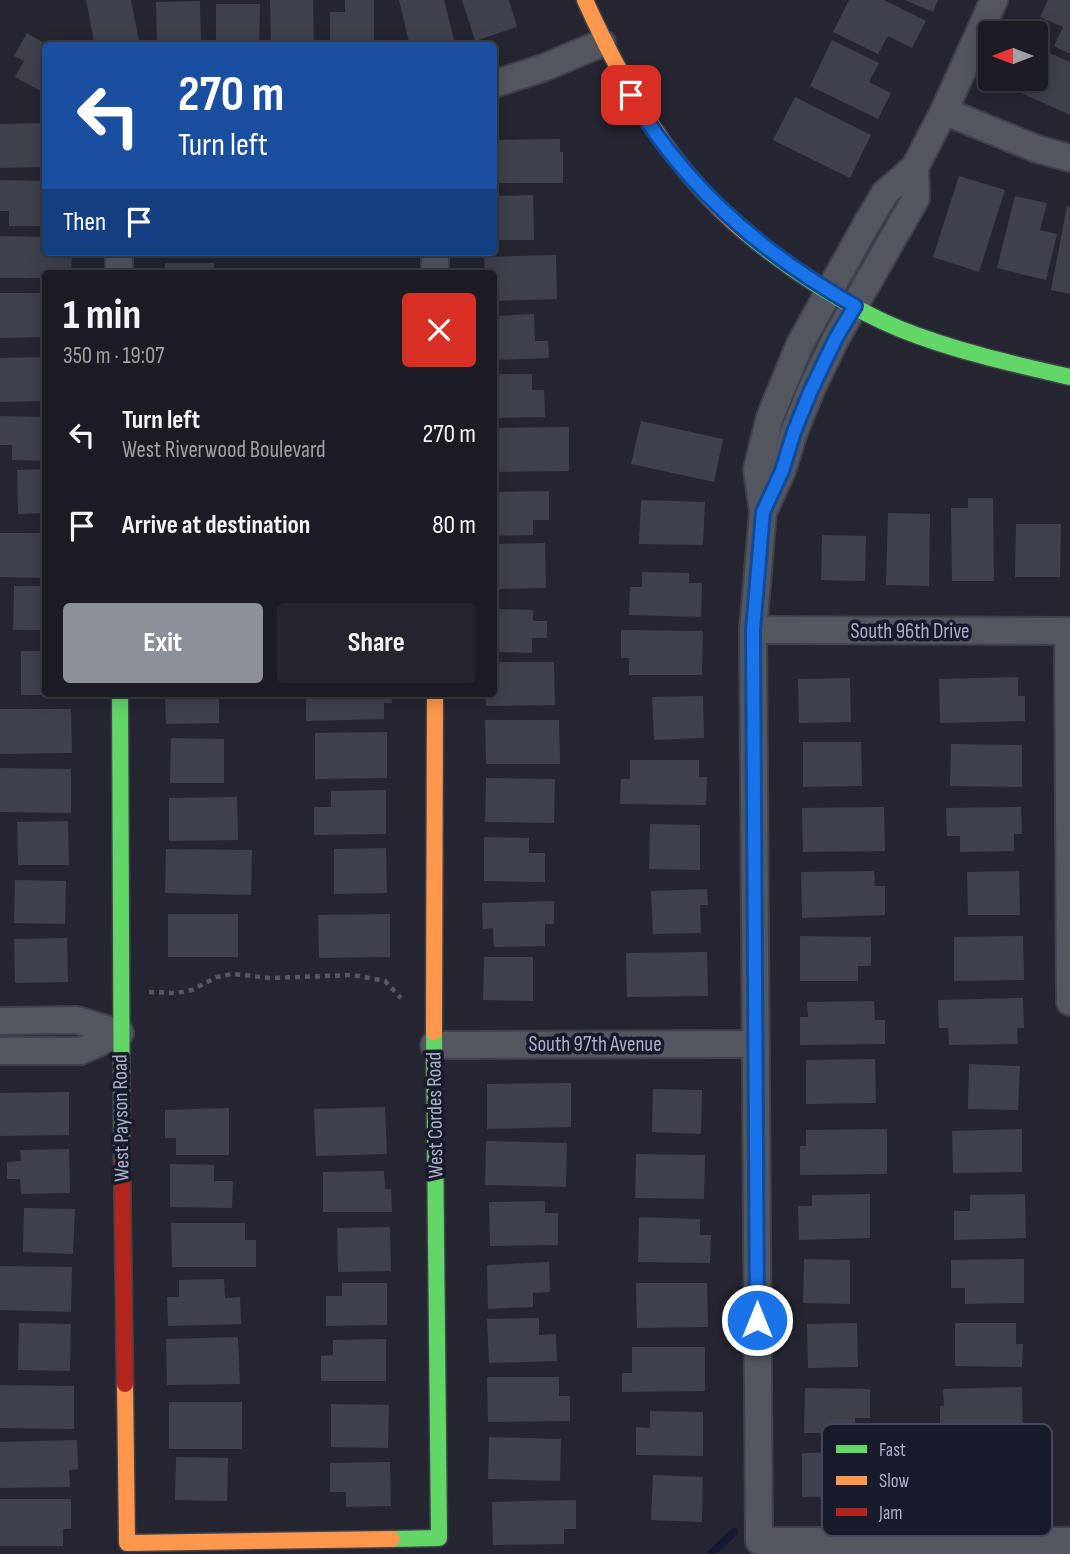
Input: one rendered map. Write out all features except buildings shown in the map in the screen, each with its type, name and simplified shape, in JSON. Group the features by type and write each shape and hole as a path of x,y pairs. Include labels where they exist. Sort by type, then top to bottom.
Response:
{"street":[{"path":"584,0 602,43 641,112 706,194 763,247 855,306 919,336 976,354 1070,377"},
{"path":"994,0 944,111 915,167 885,193 800,344 770,417 757,469 763,512 753,630 759,1541 1070,1541"},
{"path":"497,83 543,68 602,43"},
{"path":"944,111 1037,149 1070,158"},
{"path":"763,512 782,471 811,390 836,338 916,198 915,167"},
{"name":"South 96th Drive","path":"753,630 1068,631 1070,1002"},
{"name":"West Payson Road","path":"120,697 120,1032 127,1542 439,1538"},
{"name":"West Cordes Road","path":"435,697 434,1045 439,1538"},
{"path":"0,1021 77,1020 120,1032"},
{"path":"0,1051 81,1051 120,1032"},
{"name":"South 97th Avenue","path":"434,1045 756,1044"}],"path":[{"path":"120,992 177,993 232,974 271,978 353,975 385,981 409,1007 434,1005"}],"waterway":[{"path":"711,1554 734,1532"}],"traffic: fast":[{"path":"746,233 820,287 900,329 963,350 1070,377"},
{"path":"120,697 122,1159"},
{"path":"392,1539 439,1538 434,1032"}],"traffic: slow":[{"path":"585,0 616,64 652,126 695,183 746,233"},
{"path":"434,1032 435,697"},
{"path":"125,1384 127,1543 392,1539"}],"traffic: jam":[{"path":"122,1159 125,1384"}],"route":[{"path":"631,95 676,159 732,220 763,247 855,306 811,390 782,471 763,512 758,563 753,630 757,1320"}]}
